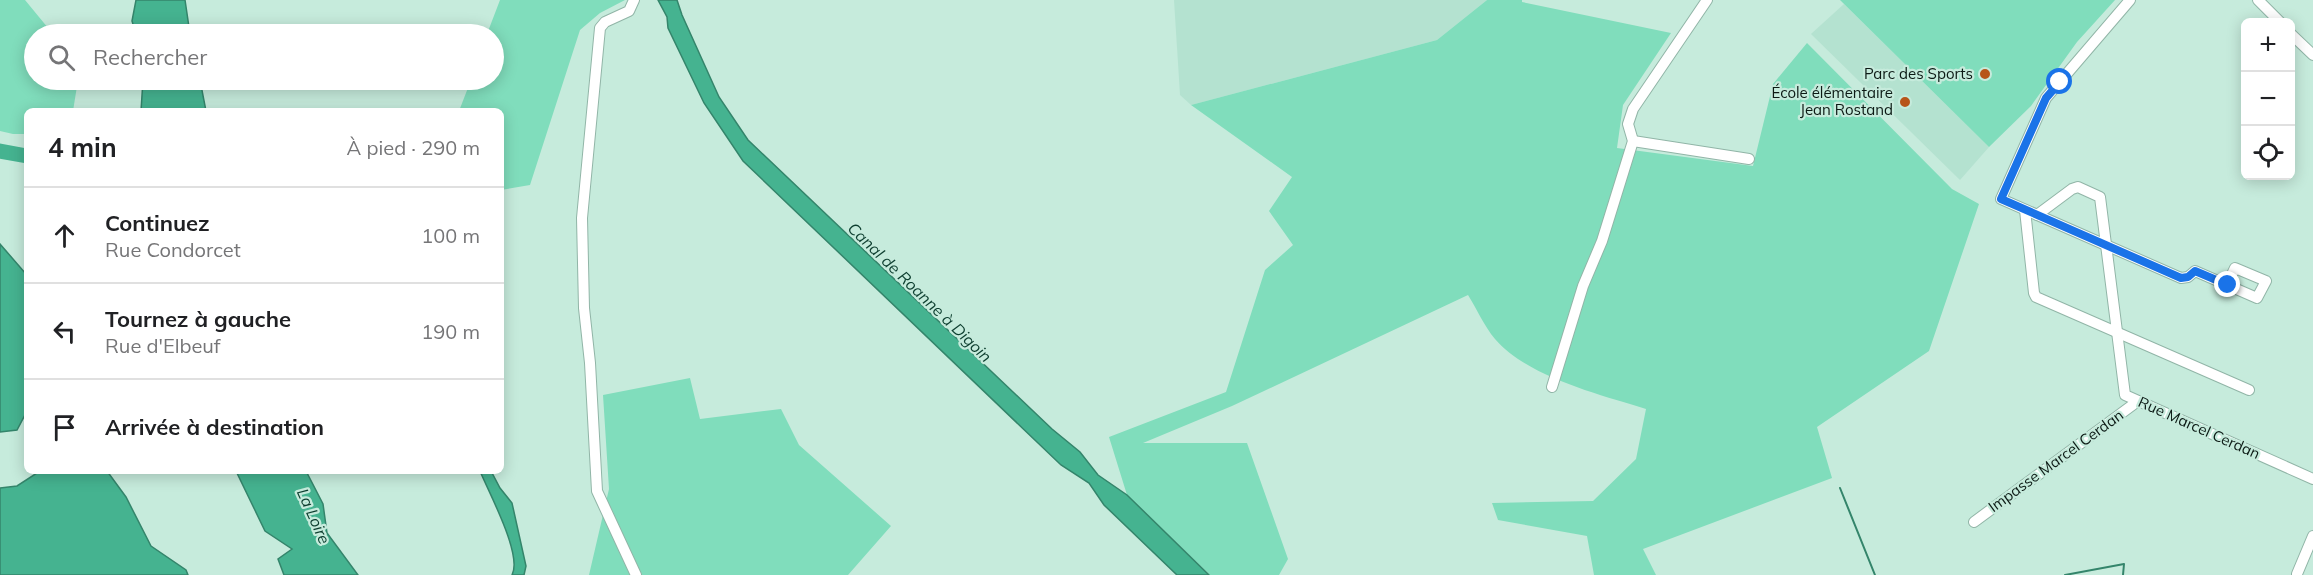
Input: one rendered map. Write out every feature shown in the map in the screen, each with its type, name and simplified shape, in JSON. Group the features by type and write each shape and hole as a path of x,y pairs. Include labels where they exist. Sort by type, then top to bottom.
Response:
{"street":[{"path":"633,0 629,11 605,22 600,28 582,218 584,308 590,363 594,470 597,492 636,575"},
{"path":"1552,387 1583,286 1598,251 1633,141 1628,124 1633,109 1707,0"},
{"path":"2130,0 2046,98 2001,199 2181,278 2188,277 2195,271 2228,285"},
{"path":"2261,1 2276,18"},
{"path":"2295,38 2313,55"},
{"path":"1633,141 1749,159"},
{"name":"Rue Marcel Cerdan","path":"2037,215 2078,187 2100,197 2125,395 2313,478"},
{"path":"2025,210 2036,297 2249,390"},
{"name":"Impasse Marcel Cerdan","path":"1974,522 2138,401"},
{"path":"2297,574 2313,536"}],"shaded area":[{"path":"0,0 25,0 45,24 24,24 24,90 76,90 73,108 24,108 24,134 0,131"},
{"path":"500,0 625,0 600,13 580,30 530,185 504,189 504,108 460,108 467,90 504,90 504,24 491,24"},
{"path":"1174,0 1487,0 1437,40 1191,105 1180,95"},
{"path":"1487,0 1522,0 1522,2 1671,33 1623,105 1617,148 1753,166 1773,84 1807,43 1952,189 1979,204 1929,351 1817,427 1832,478 1643,549 1656,575 1594,575 1587,536 1498,520 1492,503 1593,501 1636,459 1646,409 1565,383 1526,364 1495,339 1468,295 1232,406 1143,443 1247,443 1288,559 1279,575 1210,575 1127,495 1109,437 1226,392 1265,270 1293,245 1269,211 1292,177 1191,105 1437,40"},
{"name":"Parc des Sports","path":"1840,0 2115,0 2077,42 2031,106 1989,147"},
{"path":"1844,4 1989,147 1960,180 1811,34"},
{"path":"690,378 700,419 781,409 799,445 891,526 848,575 589,575 609,489 603,395"}],"water":[{"path":"136,0 185,0 189,24 133,24"},
{"path":"658,0 677,0 719,97 748,140 1052,429 1080,452 1098,475 1127,495 1209,575 1177,575 1104,505 1089,483 1061,465 743,161 704,103 668,28 667,17"},
{"path":"142,90 202,90 205,108 141,108"},
{"path":"0,244 24,272 24,417 17,430 0,432"},
{"path":"35,474 109,474 126,497 151,546 186,570 188,575 0,575 0,488 17,486"},
{"name":"La Loire","path":"237,474 308,474 323,504 327,533 358,575 284,575 278,559 292,549 265,531"},
{"path":"481,474 493,474 512,503 526,566 524,575 512,575 513,553 497,507"}],"waterway":[{"path":"0,151 24,155"},
{"path":"1840,488 1875,575"},
{"path":"2065,575 2124,564 2123,575"}],"place":[{"name":"Parc des Sports","path":"1985,74"},
{"name":"École élémentaire Jean Rostand","path":"1905,102"}],"route":[{"path":"2060,82 2046,98 2001,199 2181,278 2188,277 2195,271 2228,285"}],"water label":[{"name":"Canal de Roanne à Digoin","path":"920,292"}]}
